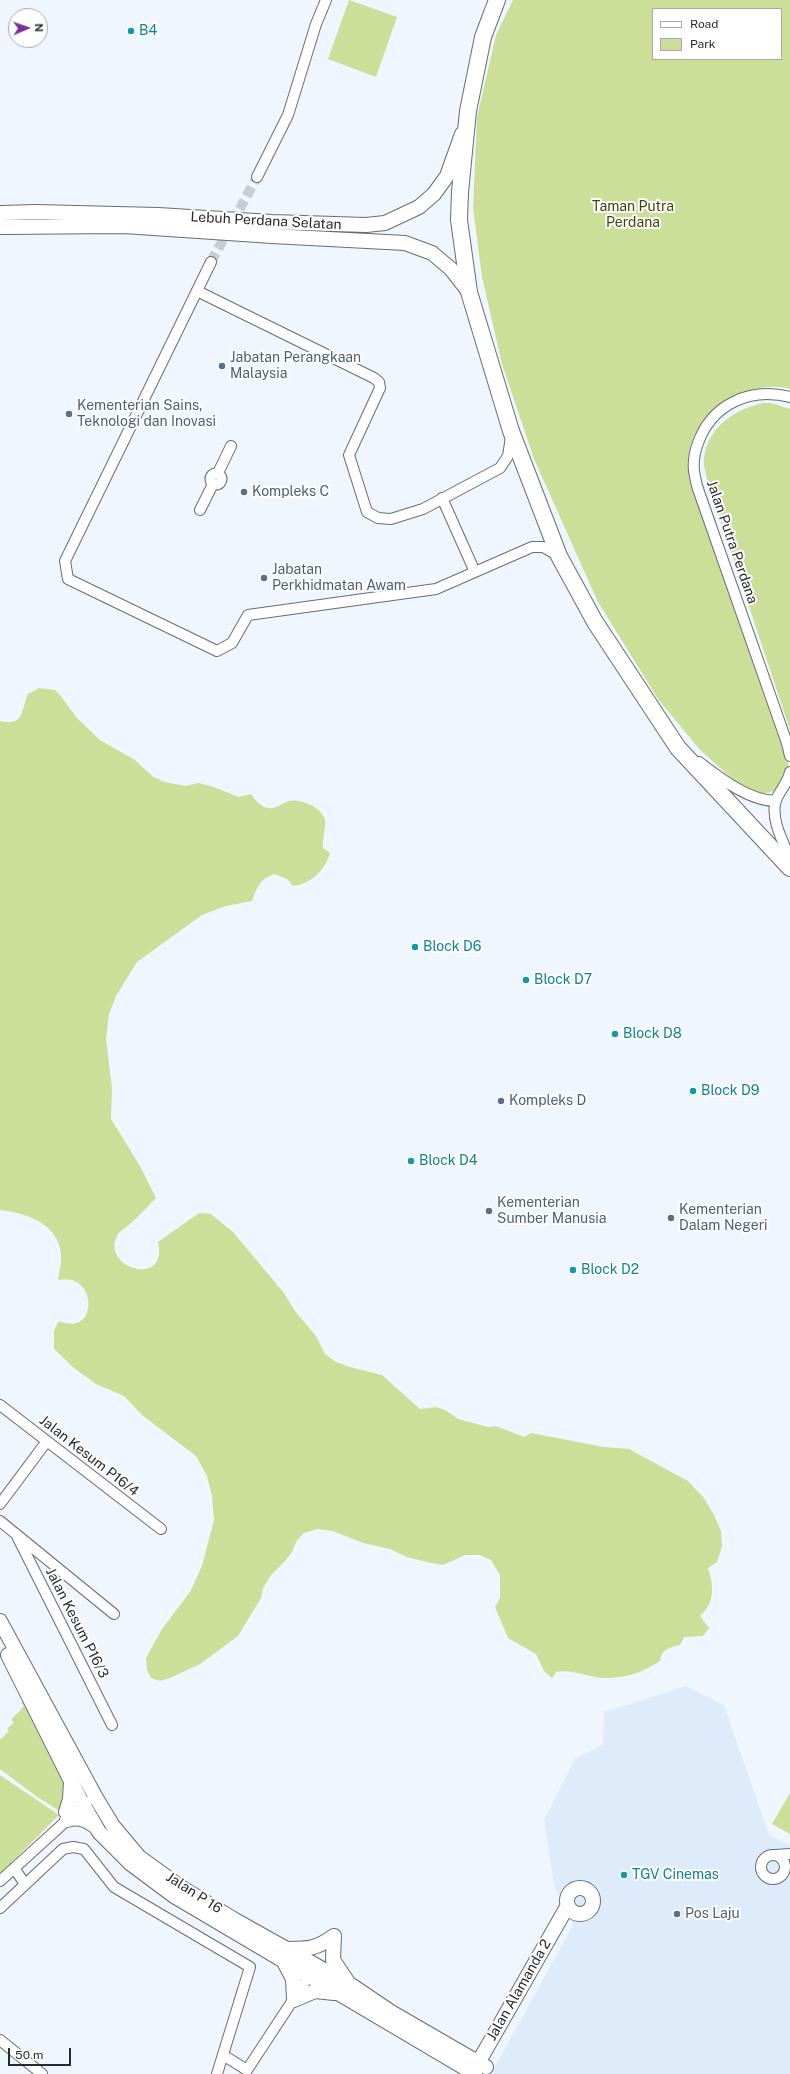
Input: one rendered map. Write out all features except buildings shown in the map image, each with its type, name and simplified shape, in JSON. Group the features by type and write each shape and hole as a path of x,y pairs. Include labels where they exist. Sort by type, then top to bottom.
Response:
{"main road":[{"path":"497,0 483,37 468,111 460,192 459,220 469,292 511,431 559,556 595,622 678,748 790,868"}],"street":[{"path":"257,177 288,115 316,24 326,0"},
{"name":"Lebuh Perdana Selatan","path":"0,213 36,212 158,215 272,222 366,225 385,223 419,207 441,185 447,176 457,150 468,111"},
{"name":"Lebuh Perdana Selatan","path":"0,227 124,226 405,243 432,253 451,269 469,292"},
{"path":"212,262 65,561 68,579 217,651 232,643 248,615 436,589 532,547 543,547 559,556"},
{"path":"197,291 374,378 379,382 380,388 349,455 367,512 378,518 391,519 423,509 500,468 508,456 511,431"},
{"name":"Jalan Putra Perdana","path":"790,396 763,393 748,396 721,409 710,420 702,433 696,449 694,469 698,489 787,742 790,756"},
{"path":"200,510 213,484 218,484 221,481 222,478 218,473 231,446"},
{"path":"442,498 475,572"},
{"path":"678,748 738,788 762,799 776,801"},
{"path":"790,772 786,786 776,801 775,810 777,822 790,858"},
{"name":"Jalan Kesum P16/4","path":"0,1405 161,1529"},
{"path":"0,1504 47,1441"},
{"name":"Jalan Kesum P16/3","path":"0,1521 114,1614"},
{"name":"Jalan Kesum P16/3","path":"16,1534 112,1725"},
{"name":"Jalan P 16","path":"0,1621 93,1793 113,1826 139,1857 180,1886 285,1955"},
{"name":"Jalan P 16","path":"0,1639 70,1780 96,1827 131,1864 174,1896 285,1955 312,1971 338,1993 472,2068"},
{"path":"67,1816 70,1799 70,1780"},
{"path":"0,1881 93,1793"},
{"path":"67,1816 86,1820 96,1827"},
{"path":"0,1908 63,1849 73,1847 84,1849 114,1887 250,1966 217,2074"},
{"path":"775,1855 787,1864 785,1870 777,1878 766,1877 762,1873 762,1862 770,1855 790,1854"},
{"path":"14,1868 25,1884"},
{"name":"Jalan Alamanda 2","path":"570,1910 488,2046 472,2068 570,1910"},
{"path":"294,2000 293,1979 285,1955 311,1949 334,1936 333,1960 340,1974 351,1985"},
{"path":"223,2055 247,2070 312,1971"},
{"name":"Jalan P 16","path":"312,1971 351,1985 472,2068"},
{"path":"294,2000 314,1991 338,1993"},
{"path":"0,2040 42,2074"},
{"path":"472,2068 488,2046"}],"shaded area":[{"path":"686,1686 724,1705 769,1835 790,1845 790,2074 491,2074 573,1925 554,1886 544,1820 575,1759 603,1744 604,1712"}],"green space":[{"path":"349,0 397,17 376,77 328,59"},
{"name":"Taman Putra Perdana","path":"513,0 790,0 790,389 767,387 745,392 733,397 713,410 698,428 689,451 688,464 692,489 779,724 788,760 788,772 775,791 763,794 738,784 700,750 658,699 598,602 534,459 502,364 482,277 473,208 477,117 496,35"},
{"path":"763,403 772,403 790,409 790,730 707,480 704,463 704,458 711,437 724,421 743,410"},
{"path":"39,688 55,690 76,717 100,740 135,760 152,776 164,782 186,786 198,783 211,786 239,797 251,794 256,801 268,808 276,807 294,800 310,804 323,815 325,827 323,848 330,853 321,870 311,879 300,885 293,886 287,879 274,874 262,881 252,901 226,906 202,915 137,962 116,996 109,1014 106,1039 112,1088 111,1119 140,1166 156,1198 118,1234 114,1246 117,1256 125,1264 135,1268 145,1269 154,1265 159,1257 158,1242 199,1213 211,1214 233,1232 284,1293 295,1311 316,1336 325,1354 336,1362 382,1375 420,1409 436,1407 445,1410 458,1419 488,1427 496,1426 524,1437 531,1433 604,1447 629,1449 688,1481 703,1497 713,1513 721,1531 722,1546 717,1562 708,1568 712,1594 711,1600 705,1611 700,1616 709,1628 703,1636 684,1637 680,1645 664,1651 660,1661 626,1676 603,1678 562,1671 556,1672 552,1678 544,1671 536,1654 508,1638 495,1607 500,1598 500,1575 491,1560 480,1555 465,1555 443,1565 407,1557 390,1549 363,1543 333,1531 317,1529 304,1533 297,1540 292,1552 271,1575 263,1588 261,1598 238,1636 200,1664 160,1681 151,1678 147,1670 146,1658 162,1629 190,1592 202,1566 214,1520 212,1496 207,1476 196,1456 142,1415 124,1396 96,1384 74,1368 54,1349 54,1330 59,1321 72,1324 81,1320 87,1313 88,1304 86,1294 81,1285 71,1280 58,1280 61,1264 59,1243 54,1234 47,1227 30,1217 10,1211 0,1210 0,721 8,722 18,719 23,711 28,694"},
{"path":"25,1701 33,1712 67,1791 61,1812 36,1796 0,1769 0,1740 9,1731 7,1729 14,1722 11,1720 24,1706 21,1703"},
{"path":"0,1775 59,1815 0,1874"},
{"path":"790,1793 790,1834 772,1824"}],"tunnel":[{"path":"211,262 257,177"}],"place":[{"name":"B4","path":"131,31"},
{"name":"Jabatan Perangkaan Malaysia","path":"222,366"},
{"name":"Kementerian Sains, Teknologi dan Inovasi","path":"69,414"},
{"name":"Kompleks C","path":"244,492"},
{"name":"Jabatan Perkhidmatan Awam","path":"264,578"},
{"name":"Block D6","path":"415,947"},
{"name":"Block D7","path":"526,980"},
{"name":"Block D8","path":"615,1034"},
{"name":"Block D9","path":"693,1091"},
{"name":"Kompleks D","path":"501,1101"},
{"name":"Block D4","path":"411,1161"},
{"name":"Kementerian Sumber Manusia","path":"489,1211"},
{"name":"Kementerian Dalam Negeri","path":"671,1218"},
{"name":"Block D2","path":"573,1270"},
{"name":"TGV Cinemas","path":"624,1875"},
{"name":"Pos Laju","path":"677,1914"}]}
